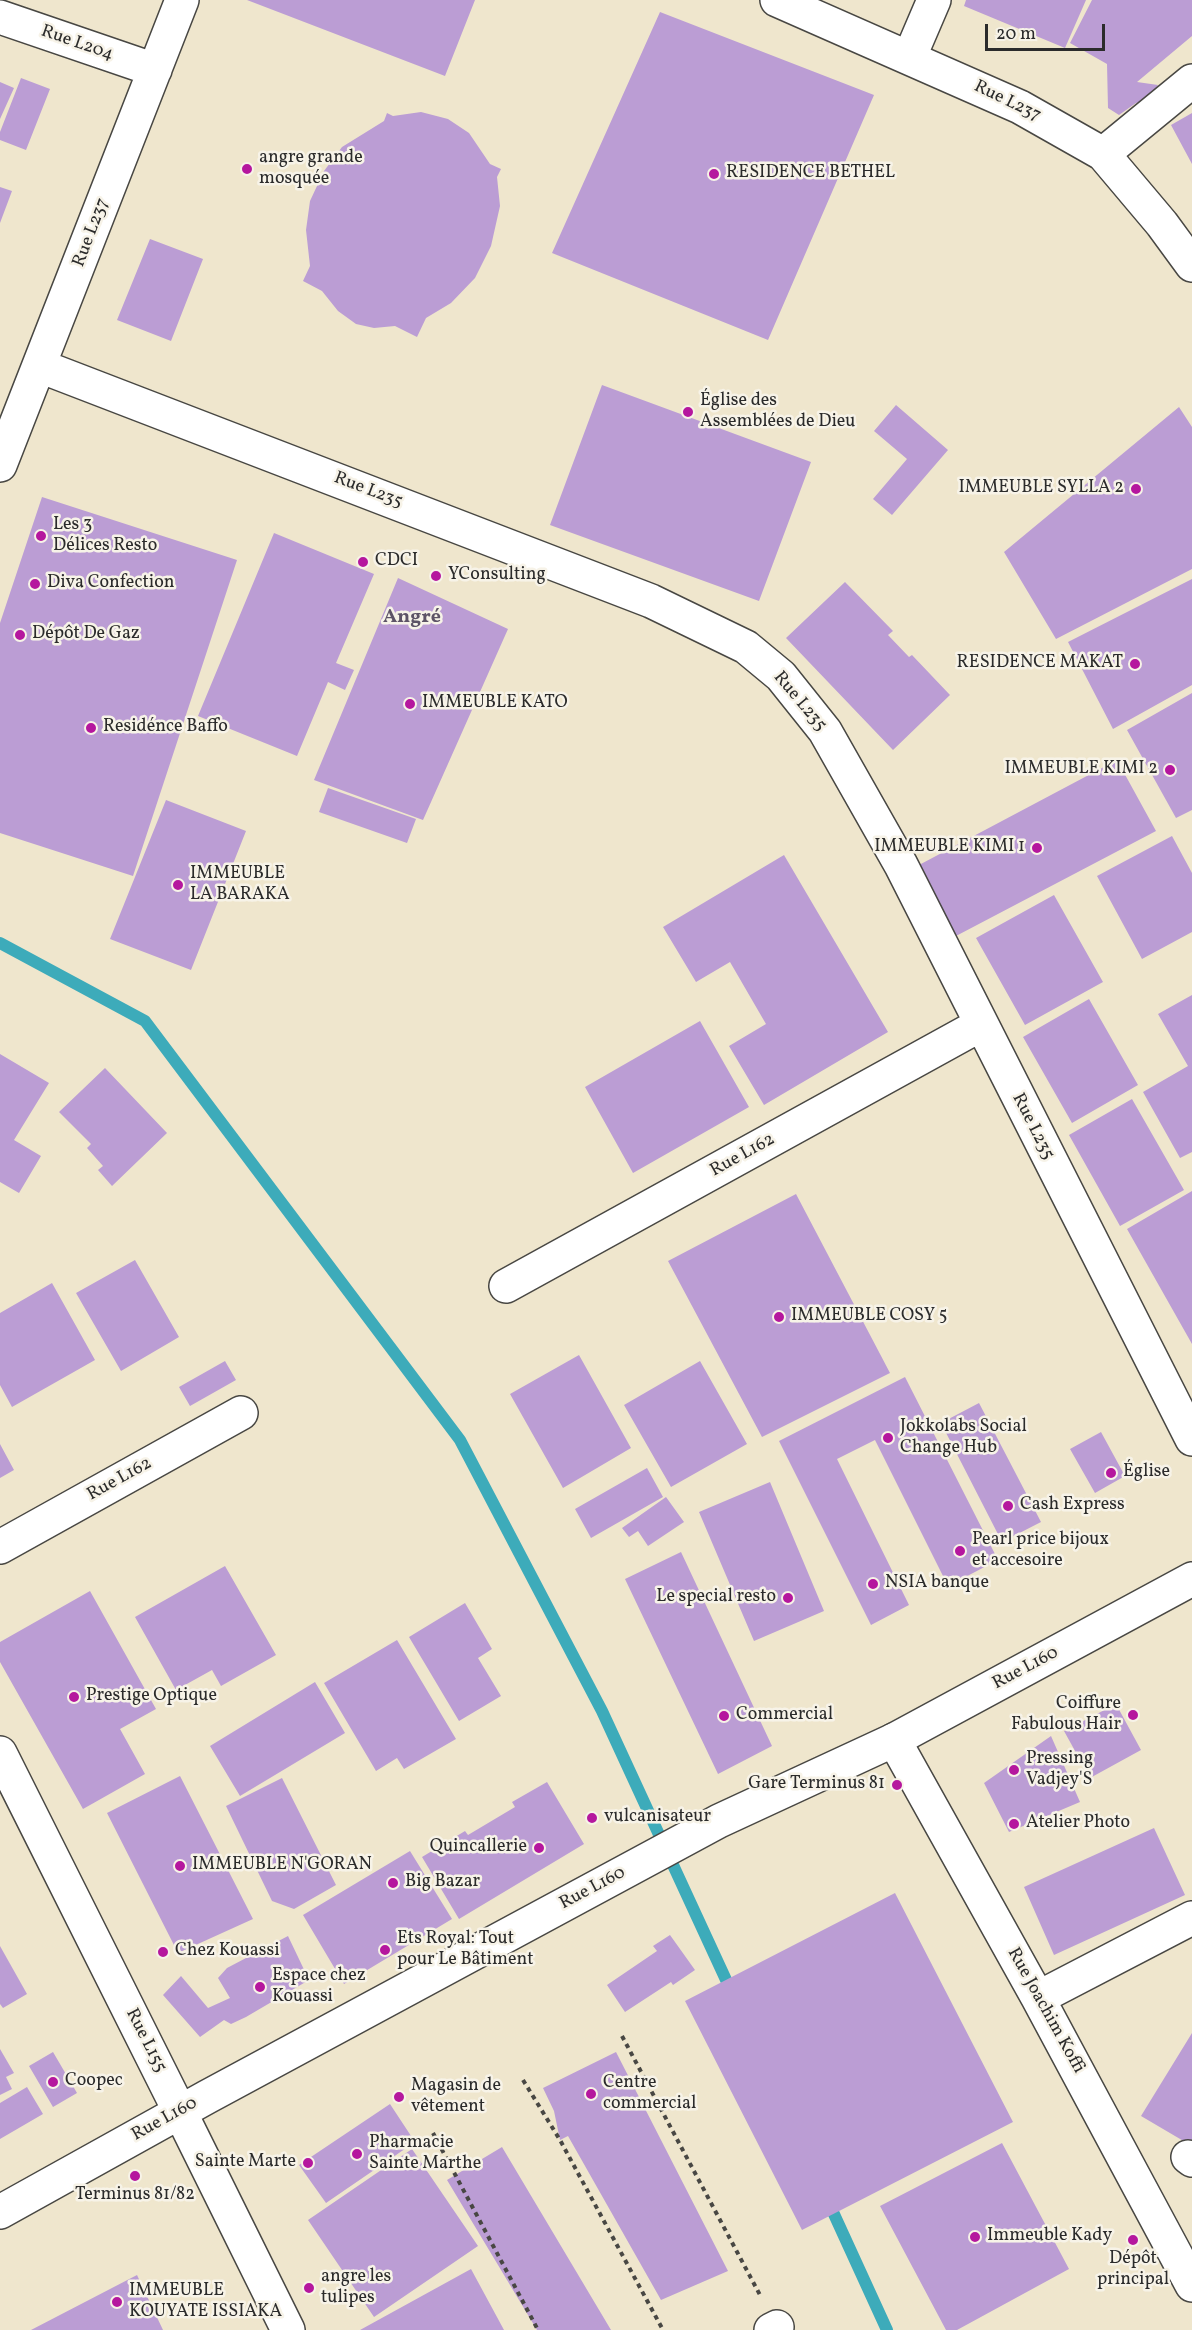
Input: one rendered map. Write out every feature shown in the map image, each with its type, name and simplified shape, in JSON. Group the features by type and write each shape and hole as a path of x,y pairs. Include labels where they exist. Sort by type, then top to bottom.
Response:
{"street":[{"name":"Rue L237","path":"0,465 182,0"},
{"name":"Rue L237","path":"777,0 910,56 1020,107 1103,154 1162,224 1192,265"},
{"path":"910,56 934,0"},
{"name":"Rue L204","path":"0,17 155,70"},
{"path":"1103,154 1192,81"},
{"name":"Rue L235","path":"40,366 641,597 746,647 782,676 825,731 901,865 980,1025 1192,1439"},
{"name":"Rue L162","path":"506,1286 980,1025"},
{"name":"Rue L162","path":"0,1547 241,1413"},
{"name":"Rue L160","path":"0,2212 180,2112 719,1821 894,1740 1192,1579"},
{"name":"Rue Joachim Koffi","path":"894,1740 1038,1998 1192,2285"},
{"name":"Rue L155","path":"0,1753 288,2330"},
{"path":"1038,1998 1192,1918"}],"path":[{"path":"622,2036 774,2328"},
{"path":"523,2080 560,2140 663,2330"},
{"path":"433,2133 538,2330"}],"building":[{"path":"247,0 475,0 445,76"},
{"path":"966,0 1086,0 1065,48 964,6"},
{"path":"1092,0 1192,0 1192,36 1137,82 1158,85 1150,99 1136,103 1119,115 1108,108 1107,64 1070,43"},
{"name":"RESIDENCE BETHEL","path":"660,12 874,95 768,340 552,253"},
{"path":"21,78 50,89 26,150 0,140 0,132"},
{"path":"0,82 14,88 0,119"},
{"path":"421,112 448,119 469,133 490,164 501,169 497,177 500,206 491,246 475,278 451,303 426,318 417,337 395,326 374,328 356,324 338,311 322,291 303,281 310,266 306,230 310,201 324,171 342,147 384,121 387,113 393,116"},
{"path":"1192,113 1192,164 1171,125"},
{"path":"0,187 12,191 0,223"},
{"path":"150,239 203,259 171,341 117,320"},
{"path":"602,385 811,462 759,601 550,525"},
{"path":"896,405 948,450 892,515 873,499 907,459 874,431"},
{"name":"IMMEUBLE SYLLA 2","path":"1179,407 1192,427 1192,569 1056,639 1004,552"},
{"name":"Residénce Baffo","path":"42,497 237,560 133,876 0,833 0,623"},
{"path":"274,533 374,574 336,663 354,670 345,690 328,682 297,756 198,716"},
{"name":"IMMEUBLE KATO","path":"398,578 508,629 423,820 314,780"},
{"name":"RESIDENCE MAKAT","path":"1192,579 1192,685 1113,729 1068,642"},
{"path":"845,582 893,631 888,635 909,657 912,655 950,695 893,750 786,638"},
{"name":"IMMEUBLE KIMI 2","path":"1192,693 1192,810 1176,818 1127,730"},
{"name":"IMMEUBLE KIMI 1","path":"1117,760 1156,831 956,936 919,865"},
{"path":"328,788 416,819 407,843 319,812"},
{"name":"IMMEUBLE LA BARAKA","path":"166,800 246,831 191,970 110,939"},
{"path":"1172,836 1192,873 1192,932 1142,959 1097,876"},
{"path":"784,855 888,1032 764,1105 729,1046 766,1024 730,962 696,982 663,927"},
{"path":"1054,895 1103,982 1025,1025 976,938"},
{"path":"1192,995 1192,1152 1180,1158 1143,1092 1188,1066 1158,1014"},
{"path":"1089,999 1138,1085 1072,1123 1023,1037"},
{"path":"700,1021 749,1107 633,1173 585,1087"},
{"path":"0,1054 49,1083 14,1140 41,1156 19,1193 0,1182"},
{"path":"105,1068 167,1133 112,1186 98,1170 103,1166 87,1148 91,1144 59,1112"},
{"path":"1132,1099 1184,1190 1120,1226 1069,1135"},
{"path":"1192,1191 1192,1344 1127,1229"},
{"name":"IMMEUBLE COSY 5","path":"796,1194 890,1373 762,1437 668,1261"},
{"path":"135,1260 179,1337 121,1371 76,1293"},
{"path":"52,1283 95,1360 12,1407 0,1385 0,1313"},
{"path":"579,1355 631,1448 563,1488 510,1394"},
{"path":"225,1361 236,1380 190,1406 179,1387"},
{"path":"700,1361 747,1444 671,1487 624,1405"},
{"path":"905,1377 998,1560 948,1586 875,1440 837,1459 909,1605 871,1625 779,1441"},
{"path":"979,1403 1041,1522 1002,1542 941,1423"},
{"path":"1101,1432 1125,1476 1095,1493 1070,1449"},
{"path":"0,1444 14,1470 0,1478"},
{"path":"647,1468 663,1497 591,1538 575,1509"},
{"path":"770,1482 824,1611 754,1641 699,1512"},
{"path":"666,1497 684,1522 648,1546 638,1531 629,1537 622,1528"},
{"path":"681,1552 772,1746 718,1774 625,1579"},
{"path":"225,1566 276,1655 221,1686 212,1670 176,1690 135,1617"},
{"path":"90,1591 156,1709 120,1729 145,1774 83,1809 0,1662 0,1642"},
{"path":"465,1603 492,1649 478,1658 501,1696 459,1721 409,1637"},
{"path":"397,1640 456,1739 404,1769 397,1758 376,1771 324,1683"},
{"path":"315,1682 345,1733 240,1796 210,1746"},
{"path":"1116,1704 1141,1750 1090,1778 1064,1731"},
{"path":"1051,1736 1080,1802 1009,1832 984,1783"},
{"name":"IMMEUBLE N'GORAN","path":"180,1776 253,1919 178,1953 107,1813"},
{"path":"282,1778 336,1885 294,1909 272,1901 226,1806"},
{"path":"547,1782 584,1844 459,1919 422,1857 465,1831 468,1835 515,1807 512,1802"},
{"path":"1154,1828 1185,1895 1054,1955 1024,1887"},
{"name":"Big Bazar","path":"410,1851 452,1919 344,1984 303,1915"},
{"path":"895,1893 1013,2122 802,2230 685,2001"},
{"path":"670,1935 695,1970 673,1985 671,1982 625,2012 607,1985 657,1951 653,1946"},
{"name":"Espace chez Kouassi","path":"288,1936 309,1980 246,2017 231,2024 224,2020 200,2037 163,1995 181,1976 208,2008 230,1998 218,1978 227,1968"},
{"path":"0,1946 27,1994 3,2008 0,2004"},
{"path":"1192,2033 1192,2146 1141,2116"},
{"path":"0,2049 14,2073 6,2077 12,2089 0,2095"},
{"path":"53,2052 77,2093 53,2107 29,2066"},
{"path":"616,2052 728,2271 661,2300 568,2136 560,2140 554,2111 543,2088"},
{"path":"27,2087 43,2114 0,2139 0,2103"},
{"name":"Pharmacie Sainte Marthe","path":"390,2104 415,2142 326,2203 299,2165"},
{"name":"Immeuble Kady","path":"1002,2143 1069,2269 957,2330 946,2330 880,2206"},
{"path":"502,2147 611,2330 537,2330 447,2180"},
{"path":"412,2149 478,2246 374,2317 308,2220"},
{"path":"471,2269 504,2330 360,2330"},
{"name":"IMMEUBLE KOUYATE ISSIAKA","path":"137,2275 163,2330 31,2330"}],"waterway":[{"path":"0,943 145,1021 460,1440 602,1711 733,1995"},
{"path":"828,2201 887,2330"}],"place":[{"name":"angre grande mosquée","path":"247,169"},
{"name":"RESIDENCE BETHEL","path":"714,174"},
{"name":"Église des Assemblées de Dieu","path":"688,412"},
{"name":"IMMEUBLE SYLLA 2","path":"1136,489"},
{"name":"Les 3 Délices Resto","path":"41,536"},
{"name":"CDCI","path":"363,562"},
{"name":"YConsulting","path":"436,576"},
{"name":"Diva Confection","path":"35,584"},
{"name":"Dépôt De Gaz","path":"20,635"},
{"name":"RESIDENCE MAKAT","path":"1135,664"},
{"name":"IMMEUBLE KATO","path":"410,704"},
{"name":"Residénce Baffo","path":"91,728"},
{"name":"IMMEUBLE KIMI 2","path":"1170,770"},
{"name":"IMMEUBLE KIMI 1","path":"1037,848"},
{"name":"IMMEUBLE LA BARAKA","path":"178,885"},
{"name":"IMMEUBLE COSY 5","path":"779,1317"},
{"name":"Jokkolabs Social Change Hub","path":"888,1438"},
{"name":"Église","path":"1111,1473"},
{"name":"Cash Express","path":"1008,1506"},
{"name":"Pearl price bijoux et accesoire","path":"960,1551"},
{"name":"NSIA banque","path":"873,1584"},
{"name":"Le special resto","path":"788,1598"},
{"name":"Prestige Optique","path":"74,1697"},
{"name":"Coiffure Fabulous Hair","path":"1133,1715"},
{"name":"Commercial","path":"724,1716"},
{"name":"Pressing Vadjey'S","path":"1014,1770"},
{"name":"Gare Terminus 81","path":"897,1785"},
{"name":"vulcanisateur","path":"592,1818"},
{"name":"Atelier Photo","path":"1014,1824"},
{"name":"Quincallerie","path":"539,1848"},
{"name":"IMMEUBLE N'GORAN","path":"180,1866"},
{"name":"Big Bazar","path":"393,1883"},
{"name":"Ets Royal: Tout pour Le Bâtiment","path":"385,1950"},
{"name":"Chez Kouassi","path":"163,1952"},
{"name":"Espace chez Kouassi","path":"260,1987"},
{"name":"Coopec","path":"53,2082"},
{"name":"Centre commercial","path":"591,2094"},
{"name":"Magasin de vêtement","path":"399,2097"},
{"name":"Pharmacie Sainte Marthe","path":"357,2154"},
{"name":"Sainte Marte","path":"308,2163"},
{"name":"Terminus 81/82","path":"135,2176"},
{"name":"Immeuble Kady","path":"975,2237"},
{"name":"Dépôt principal","path":"1133,2240"},
{"name":"angre les tulipes","path":"309,2288"},
{"name":"IMMEUBLE KOUYATE ISSIAKA","path":"117,2302"}],"district":[{"name":"Angré","path":"412,618"}]}
